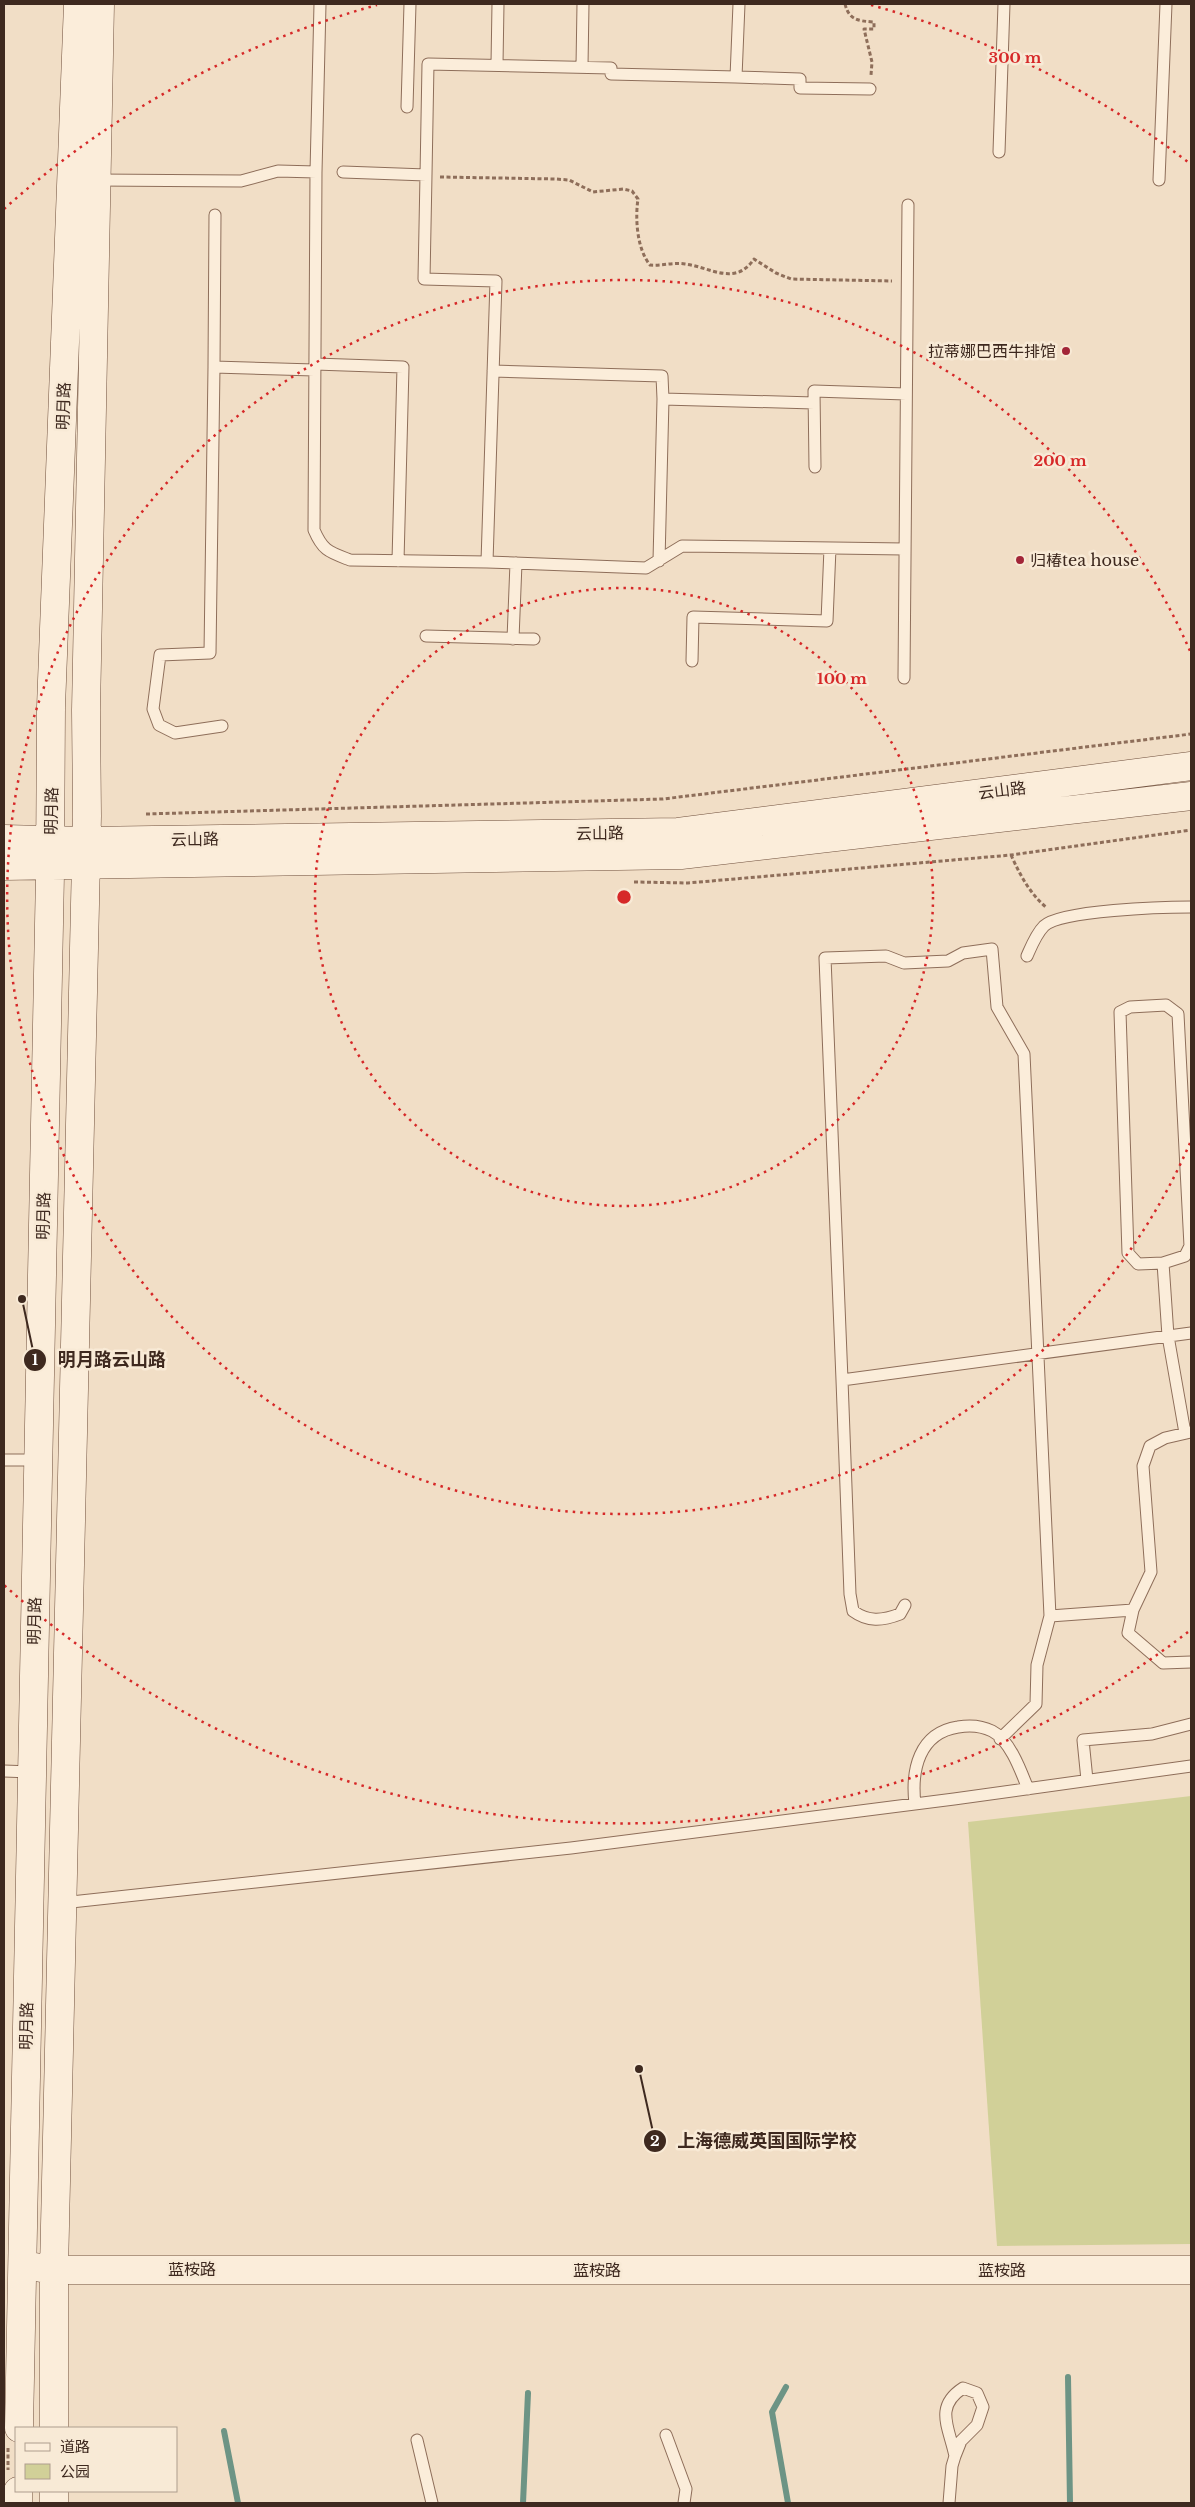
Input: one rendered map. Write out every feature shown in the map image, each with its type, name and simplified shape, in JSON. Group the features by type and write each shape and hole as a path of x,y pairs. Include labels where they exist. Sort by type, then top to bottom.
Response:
{"street":[{"name":"明月路","path":"19,2427 12,2265 31,1772 50,866 51,707 78,4"},
{"name":"明月路","path":"54,2427 54,2270 85,853 100,4"},
{"name":"云山路","path":"4,866 50,866 85,853 678,832 1191,766"},
{"name":"云山路","path":"4,839 50,839 85,853 681,856 1191,796"},
{"name":"蓝桉路","path":"12,2265 54,2270 1191,2270"}],"lane":[{"path":"320,4 316,171 314,530 320,545 334,554 350,560 487,562 646,568 682,546 904,549"},
{"path":"407,107 410,4"},
{"path":"496,64 498,4"},
{"path":"582,66 583,4"},
{"path":"736,77 739,4"},
{"path":"998,152 1004,4"},
{"path":"1159,180 1166,4"},
{"path":"487,562 496,281 424,279 428,64 582,66 611,68 611,74 800,79 800,88 870,88"},
{"path":"96,180 241,182 278,171 316,171"},
{"path":"343,172 426,176"},
{"path":"904,678 908,205"},
{"path":"215,215 210,653 160,655 153,708 158,725 175,733 222,726"},
{"path":"214,367 403,367 398,561"},
{"path":"493,371 662,376 658,561"},
{"path":"815,467 814,391 906,394"},
{"path":"662,399 814,403"},
{"path":"692,661 693,617 827,621 830,548"},
{"path":"513,638 516,563"},
{"path":"426,636 534,639"},
{"path":"1026,956 1044,926 1060,918 1162,907 1191,907"},
{"path":"905,1605 900,1614 886,1619 864,1619 852,1611 825,958 886,956 904,963 948,962 963,953 992,949 997,1007 1024,1054 1050,1616 1037,1665 1036,1704 1000,1739"},
{"path":"1166,1005 1178,1014 1190,1246 1185,1256 1163,1263 1138,1264 1128,1253 1120,1012 1130,1007 1166,1005"},
{"path":"1163,1263 1168,1336 1188,1432 1165,1438 1150,1446 1143,1466 1151,1572 1133,1610 1128,1633 1163,1663 1191,1662"},
{"path":"842,1380 1191,1333"},
{"path":"4,1460 38,1460"},
{"path":"1050,1616 1133,1610"},
{"path":"1087,1780 1083,1740 1152,1734 1191,1724"},
{"path":"915,1804 915,1771 920,1753 930,1740 947,1729 964,1726 978,1726 993,1732 1013,1754 1028,1789"},
{"path":"62,1903 571,1848 1191,1766"},
{"path":"4,1771 31,1772"},
{"path":"949,2503 952,2466 955,2456 961,2441 977,2425 983,2407 977,2393 963,2388 951,2396 944,2409 955,2456"},
{"path":"666,2435 686,2488 684,2503"},
{"path":"417,2440 432,2503"}],"path":[{"path":"845,4 852,18 874,22 874,29 864,29 872,62 870,88"},
{"path":"426,176 556,179 569,180 593,192 623,189 632,191 638,199 637,210 640,240 645,258 650,265 687,264 723,275 737,273 749,267 754,260 776,273 791,278 907,281"},
{"path":"145,814 663,799 1191,734"},
{"path":"1011,855 1022,878 1037,900 1060,918"}],"green space":[{"path":"1191,1796 1191,2244 997,2246 968,1822"}],"waterway":[{"path":"1068,2377 1070,2503"},
{"path":"786,2387 772,2412 788,2503"},
{"path":"523,2503 528,2393"},
{"path":"224,2431 238,2503"}],"place":[{"name":"拉蒂娜巴西牛排馆","path":"1066,351"},
{"name":"归椿tea house","path":"1020,560"},
{"name":"明月路云山路","path":"22,1299"},
{"name":"上海德威英国国际学校","path":"639,2069"}]}
